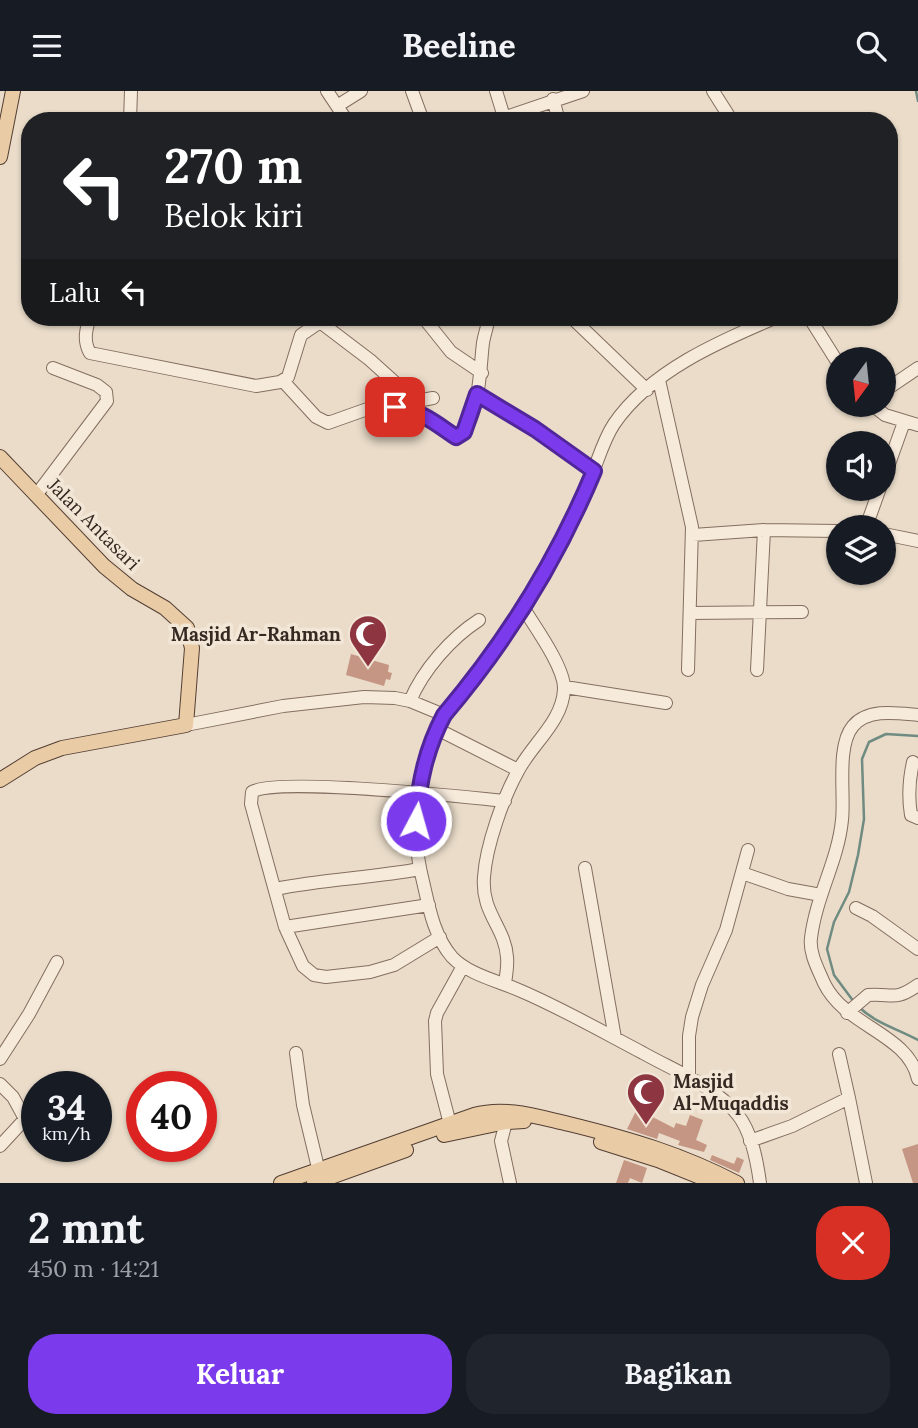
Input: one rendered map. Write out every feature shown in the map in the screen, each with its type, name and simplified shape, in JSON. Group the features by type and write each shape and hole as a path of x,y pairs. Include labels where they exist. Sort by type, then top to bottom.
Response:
{"main road":[{"path":"0,157 3,122 13,91"},
{"name":"Jalan Antasari","path":"0,457 117,578 165,608 187,628 192,648 186,725"},
{"path":"0,780 35,758 62,748 186,725"},
{"path":"318,1178 486,1112 524,1114 626,1138 679,1155 737,1183"},
{"path":"281,1183 318,1178 440,1137 506,1122 527,1122 619,1146 715,1183"}],"street":[{"path":"130,112 131,91"},
{"path":"327,91 341,112"},
{"path":"337,106 361,91"},
{"path":"412,91 420,112"},
{"path":"496,91 498,112"},
{"path":"518,112 583,91"},
{"path":"713,91 726,112"},
{"path":"553,99 557,112"},
{"path":"88,326 87,349 96,355 237,384 268,385 288,377 293,368 301,335 313,326"},
{"path":"330,326 411,397 422,400 433,398"},
{"path":"429,326 451,352 482,373"},
{"path":"283,381 316,417 328,423 373,407 395,407 416,411 456,437 464,432 477,394 487,326"},
{"path":"580,326 647,390"},
{"path":"756,326 706,348 659,380 614,424 574,514 524,609 444,715 437,729 424,762 416,821 420,869 429,905 440,937 450,954 463,966 536,997 712,1092 740,1118 750,1140 760,1183"},
{"path":"815,326 828,347"},
{"path":"37,495 107,401 106,391 97,385 53,368"},
{"path":"896,383 918,368"},
{"path":"659,380 693,535 688,670"},
{"path":"477,394 535,429 594,471"},
{"path":"890,417 918,425"},
{"path":"896,444 904,422"},
{"path":"693,535 764,530 826,531"},
{"path":"757,670 764,530"},
{"path":"896,536 918,541"},
{"path":"505,984 508,959 504,944 485,905 484,877 496,823 518,770 558,713 565,687 556,661 524,609"},
{"path":"690,613 802,612"},
{"path":"410,701 416,686 445,650 479,619"},
{"path":"565,687 666,703"},
{"path":"186,725 282,706 380,697 410,701 444,715"},
{"path":"918,715 879,713 859,720 848,733 844,748 839,846 821,895 811,940 811,952 830,992 848,1013 903,1051 913,1063 918,1079"},
{"path":"437,729 518,770"},
{"path":"913,762 909,804 911,815 918,818"},
{"path":"440,937 394,965 370,972 326,978 314,975 303,966 285,927 251,804 252,792 293,787 419,792 505,801"},
{"path":"689,1078 692,1017 702,985 726,930 748,850"},
{"path":"585,868 615,1038"},
{"path":"275,889 318,880 420,869"},
{"path":"742,873 788,890 821,895"},
{"path":"285,927 429,905"},
{"path":"856,908 872,916 918,949"},
{"path":"0,1059 29,1014 57,962"},
{"path":"450,1124 437,1074 435,1021 463,966"},
{"path":"848,1013 867,996 894,997 907,993 918,985"},
{"path":"296,1053 303,1105 318,1178"},
{"path":"839,1054 866,1183"},
{"path":"0,1084 13,1097 25,1119 0,1146"},
{"path":"750,1140 792,1126 849,1098"},
{"path":"506,1122 501,1141 510,1183"}],"building":[{"name":"Masjid Ar-Rahman","path":"351,654 389,665 388,672 392,673 390,680 386,679 384,686 346,675"},
{"path":"637,1109 674,1128 676,1123 686,1126 690,1115 703,1120 696,1140 707,1145 704,1152 678,1145 680,1141 659,1133 657,1139 627,1129"},
{"path":"918,1144 918,1183 913,1183 902,1149"},
{"path":"712,1155 734,1164 737,1157 744,1160 739,1173 710,1160"},
{"path":"624,1160 647,1168 642,1183 630,1178 628,1183 616,1183"}],"waterway":[{"path":"916,91 918,101"},
{"path":"854,1002 834,975 827,949 834,922 849,892 858,855 864,819 862,759 869,742 886,734 918,736"},
{"path":"859,1007 879,1022 918,1040"}],"place":[{"name":"Masjid Ar-Rahman","path":"368,668"},
{"name":"Masjid Al-Muqaddis","path":"646,1126"}],"route":[{"path":"395,407 416,411 456,437 464,432 477,394 535,429 594,471 524,609 444,715 424,762 416,821"}]}
